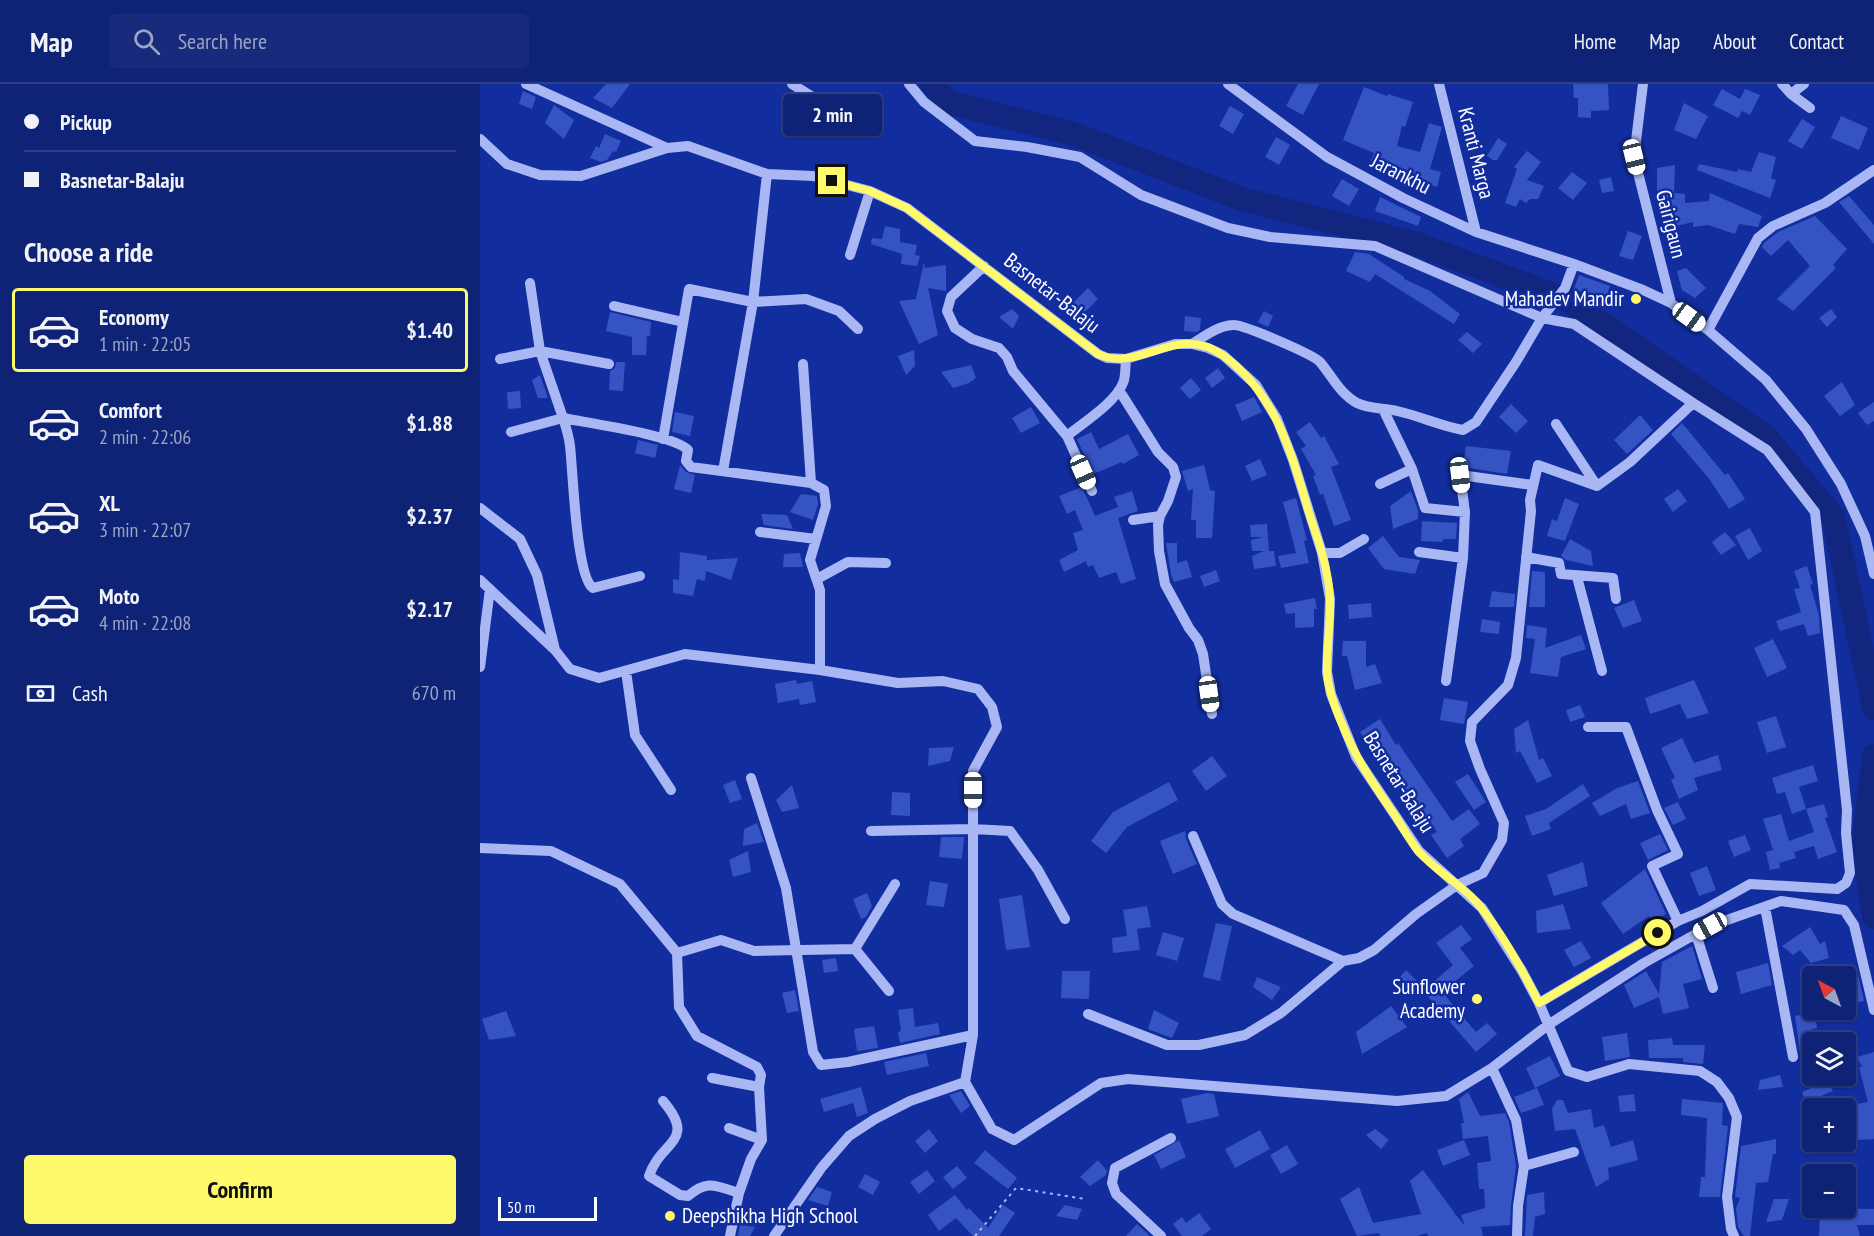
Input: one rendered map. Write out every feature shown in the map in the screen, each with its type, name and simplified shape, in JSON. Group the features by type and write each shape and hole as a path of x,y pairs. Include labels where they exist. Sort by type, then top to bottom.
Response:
{"street":[{"path":"526,84 667,148"},
{"path":"792,84 849,120"},
{"path":"909,84 924,102 975,141 1027,147 1080,157 1141,195 1228,228 1270,237 1374,246 1542,318 1574,324 1767,450 1815,512 1847,810 1846,834 1850,873 1846,883 1836,889 1750,884 1702,912 1678,921 1539,1003"},
{"name":"Jarankhu","path":"1228,84 1327,158 1402,198 1476,232 1574,264 1643,290 1671,303 1708,330 1766,380 1806,429 1841,484 1865,536 1873,560 1874,574"},
{"name":"Kranti Marga","path":"1439,84 1476,232"},
{"name":"Gairigaun","path":"1643,84 1634,157 1671,303"},
{"path":"1782,84 1810,108"},
{"path":"1791,94 1804,84"},
{"name":"Basnetar-Balaju","path":"480,139 507,164 540,175 581,176 667,148 688,146 767,174 813,176 870,191 907,208 1098,354 1107,358 1125,359 1175,344 1192,344 1223,355 1256,385 1272,410 1293,460 1322,554 1330,598 1327,672 1331,694 1356,757 1419,851 1482,908 1522,971 1539,1003 1568,1071 1587,1077 1629,1064 1700,1071 1717,1082 1729,1098 1737,1117 1727,1197 1734,1236"},
{"path":"1708,330 1758,238 1773,226 1825,203 1874,171"},
{"path":"723,471 753,302 767,174"},
{"path":"850,255 870,191"},
{"path":"1192,344 1214,330 1235,325 1271,338 1319,360 1338,387 1357,402 1397,410 1463,430 1470,428 1476,422 1542,318 1565,288 1574,264"},
{"path":"984,266 951,297 947,311 955,328 972,339 999,348 1007,357 1013,371 1067,436 1092,491"},
{"path":"530,283 540,351 570,444 580,553 587,583 593,588 640,576"},
{"path":"663,439 689,289 753,302 806,299 839,311 858,329"},
{"path":"614,306 683,322"},
{"path":"500,359 540,351 609,364"},
{"path":"1067,436 1105,405 1119,390 1125,382 1125,359"},
{"path":"803,364 811,483"},
{"path":"1119,390 1158,452 1173,466 1176,477 1158,525 1165,584 1198,640 1203,654 1212,714"},
{"path":"1597,486 1630,462 1693,403"},
{"path":"1383,409 1412,469 1425,508 1465,512"},
{"path":"511,432 563,418 663,439 685,447 688,450 686,462 691,466 811,483 824,490 826,506 810,560 820,590 820,670"},
{"path":"1556,424 1597,486"},
{"path":"1088,1014 1167,1045 1199,1045 1245,1035 1281,1013 1343,961 1359,958 1374,950 1416,914 1457,885 1483,873 1502,840 1504,823 1470,741 1472,722 1508,685 1516,658 1532,485 1538,465 1597,486"},
{"path":"1380,484 1412,469"},
{"path":"1446,681 1463,558 1465,512 1460,475 1532,485"},
{"path":"480,507 519,539 537,575 555,650"},
{"path":"1133,520 1160,516"},
{"path":"760,532 816,539"},
{"path":"1322,554 1340,553 1364,539"},
{"path":"1419,552 1463,558"},
{"path":"1526,557 1559,562 1562,574 1576,577 1613,578 1616,599"},
{"path":"817,579 848,562 886,563"},
{"path":"1576,577 1602,671"},
{"path":"480,580 555,650 570,669 599,678 685,654 820,670 898,683 943,681 978,689 992,707 997,728 973,771 973,1035 965,1082 992,1129 1014,1140 1101,1083 1128,1079 1397,1101 1446,1096 1492,1068 1548,1025 1644,963 1710,926 1781,901 1844,910 1854,925 1874,1010"},
{"path":"480,667 490,589"},
{"path":"626,671 635,735 671,790"},
{"path":"1588,727 1626,727 1657,810 1678,854 1652,866 1678,921"},
{"path":"751,778 786,888 813,1052 821,1065 848,1062 973,1035"},
{"path":"870,831 1010,831 1038,870 1065,919"},
{"path":"1193,836 1222,904 1233,914 1343,961"},
{"path":"480,848 552,851 620,884 677,952 679,1007 697,1036 757,1068 761,1074 759,1087 762,1140 751,1159 739,1193 730,1236"},
{"path":"855,949 895,884"},
{"path":"1765,907 1793,1057"},
{"path":"1702,912 1710,926"},
{"path":"1696,934 1713,988"},
{"path":"677,952 721,940 754,951 855,949"},
{"path":"855,949 889,991"},
{"path":"1492,1068 1516,1120 1524,1166 1518,1206 1517,1236"},
{"path":"712,1078 759,1087"},
{"path":"774,1236 822,1167 849,1136 875,1119 910,1101 965,1082"},
{"path":"663,1101 678,1125 678,1134 652,1168 649,1176 680,1196 688,1196 699,1187 709,1184 739,1193"},
{"path":"729,1128 762,1140"},
{"path":"1161,1236 1116,1194 1112,1183 1115,1168 1171,1138"},
{"path":"1524,1166 1574,1152"}],"path":[{"path":"975,1236 1016,1188 1085,1199"}],"building":[{"path":"606,84 630,84 612,108 593,98"},
{"path":"1298,84 1319,84 1303,115 1286,106"},
{"path":"1573,84 1608,84 1609,110 1591,111 1591,118 1578,117 1578,98 1574,98"},
{"path":"1364,87 1387,96 1388,94 1413,102 1405,127 1402,126 1397,146 1420,152 1429,123 1442,127 1430,169 1441,172 1437,187 1412,179 1414,172 1371,160 1374,153 1343,140"},
{"path":"1722,89 1740,99 1745,89 1760,95 1750,115 1742,111 1738,118 1713,105"},
{"path":"523,91 536,97 532,109 519,104"},
{"path":"1684,103 1708,116 1696,139 1674,130"},
{"path":"554,105 574,120 564,139 545,123"},
{"path":"1230,106 1244,114 1233,134 1219,126"},
{"path":"1841,116 1868,128 1859,150 1831,138"},
{"path":"1802,119 1815,127 1802,149 1788,141"},
{"path":"605,134 621,141 616,152 613,151 607,160 601,162 590,158 596,146 599,148"},
{"path":"1276,137 1290,145 1279,165 1265,157"},
{"path":"1498,138 1507,144 1497,160 1493,160 1487,156"},
{"path":"1527,151 1541,162 1527,180 1544,186 1538,199 1530,199 1526,203 1520,199 1516,207 1505,203 1517,169 1514,167"},
{"path":"1759,152 1776,157 1771,178 1776,180 1770,198 1697,170 1699,164 1737,172 1738,169 1751,172"},
{"path":"1675,165 1674,193 1685,194 1685,203 1709,201 1710,193 1762,216 1758,227 1739,224 1735,234 1708,225 1693,227 1693,222 1664,229 1657,190 1657,168"},
{"path":"1572,172 1587,183 1573,200 1558,188"},
{"path":"1611,177 1614,191 1602,193 1599,180"},
{"path":"1342,179 1359,189 1349,206 1332,196"},
{"path":"1849,196 1874,225 1874,244 1839,202"},
{"path":"1380,197 1421,217 1418,226 1375,211"},
{"path":"1815,216 1847,249 1833,265 1836,268 1793,311 1777,299 1810,266 1788,240 1771,256 1762,247 1778,232"},
{"path":"885,226 900,229 900,242 917,245 915,255 920,256 917,266 901,264 902,254 871,244 872,238 882,239"},
{"path":"1628,231 1642,236 1633,260 1619,256"},
{"path":"1355,252 1369,254 1404,279 1430,291 1460,314 1454,324 1375,274 1370,282 1346,271"},
{"path":"924,262 925,268 946,265 946,291 928,288 938,335 919,344 899,301 916,299"},
{"path":"1686,268 1706,288 1695,298 1682,290 1677,271"},
{"path":"1579,275 1610,286 1606,299 1574,289"},
{"path":"1088,288 1098,299 1075,322 1064,312"},
{"path":"1012,309 1019,316 1013,329 999,317"},
{"path":"1831,309 1837,317 1827,327 1819,318"},
{"path":"1264,311 1273,316 1268,327 1258,322"},
{"path":"610,312 651,322 650,336 647,336 646,355 632,355 632,337 606,331"},
{"path":"1185,316 1201,318 1200,330 1197,332 1184,331"},
{"path":"1467,332 1482,344 1473,353 1458,340"},
{"path":"914,350 915,366 906,375 898,356"},
{"path":"616,362 625,362 623,391 609,390 610,371 615,368"},
{"path":"971,365 976,378 953,388 941,372"},
{"path":"1218,368 1225,378 1212,388 1205,378"},
{"path":"540,375 548,398 538,398 532,380"},
{"path":"1191,378 1201,390 1190,399 1180,388"},
{"path":"1842,382 1855,405 1840,416 1824,396"},
{"path":"520,391 521,408 508,409 507,392"},
{"path":"1254,397 1262,412 1242,421 1235,405"},
{"path":"1874,402 1874,421 1867,425 1858,413"},
{"path":"1511,404 1528,421 1516,433 1499,417"},
{"path":"1031,407 1040,423 1021,433 1012,418"},
{"path":"675,412 694,416 690,436 672,432"},
{"path":"1640,415 1653,430 1627,454 1614,440"},
{"path":"1310,422 1321,438 1324,436 1339,464 1331,467 1351,520 1334,526 1323,494 1320,495 1313,476 1316,475 1301,449 1306,446 1296,432"},
{"path":"1682,423 1725,475 1728,473 1745,499 1729,509 1710,480 1671,434"},
{"path":"1091,432 1099,449 1128,434 1139,455 1123,464 1122,462 1093,474 1077,439"},
{"path":"638,440 658,445 655,458 635,453"},
{"path":"1466,446 1511,451 1507,474 1463,467"},
{"path":"1260,459 1267,475 1252,481 1245,466"},
{"path":"680,465 686,472 695,475 691,493 674,489"},
{"path":"1204,465 1210,490 1215,491 1212,538 1196,538 1196,520 1191,520 1193,489 1188,491 1182,471"},
{"path":"1082,487 1095,516 1118,507 1114,497 1132,491 1138,511 1118,518 1136,579 1121,584 1116,572 1099,578 1093,565 1088,567 1086,561 1064,572 1059,560 1078,550 1073,533 1083,530 1075,510 1067,514 1059,496"},
{"path":"1678,489 1687,501 1673,512 1664,499"},
{"path":"1411,491 1418,510 1418,519 1393,529 1390,506"},
{"path":"801,494 817,496 818,505 813,520 790,512"},
{"path":"1296,498 1307,540 1304,541 1309,563 1281,568 1278,556 1296,553 1283,502"},
{"path":"1565,498 1579,504 1565,541 1547,536 1552,519 1557,521"},
{"path":"761,514 787,515 793,529 764,525"},
{"path":"1422,521 1457,523 1456,539 1444,539 1442,542 1421,541"},
{"path":"1267,524 1269,551 1274,551 1276,566 1254,569 1252,556 1264,551 1252,551 1251,540 1263,537 1251,537 1250,525"},
{"path":"1750,528 1762,551 1748,560 1735,536"},
{"path":"1725,532 1736,545 1721,555 1712,542"},
{"path":"1383,536 1399,557 1420,560 1415,574 1384,569 1368,548"},
{"path":"1570,539 1591,551 1593,566 1566,560 1561,556"},
{"path":"1166,543 1177,543 1177,563 1187,560 1192,577 1174,582"},
{"path":"680,552 707,556 707,560 738,558 731,580 706,571 705,581 697,579 693,596 673,593 673,579 679,580"},
{"path":"800,553 803,567 783,567 784,554"},
{"path":"1807,566 1813,584 1810,585 1819,615 1820,633 1808,636 1804,624 1780,631 1776,621 1801,612 1794,589 1800,588 1794,571"},
{"path":"1216,570 1220,581 1204,587 1200,576"},
{"path":"1532,571 1545,572 1545,607 1529,607"},
{"path":"1492,591 1515,594 1514,607 1489,607"},
{"path":"1315,598 1317,609 1314,609 1314,627 1295,628 1295,613 1286,614 1284,604"},
{"path":"1634,600 1642,621 1623,628 1614,608"},
{"path":"1371,603 1372,617 1349,619 1348,605"},
{"path":"1482,619 1500,622 1499,634 1480,632"},
{"path":"1527,625 1547,628 1545,648 1581,635 1586,649 1561,657 1558,677 1530,673 1535,639 1526,638"},
{"path":"1773,639 1787,668 1767,677 1754,648"},
{"path":"1343,641 1366,641 1366,667 1375,664 1382,683 1355,690 1347,656 1342,656"},
{"path":"796,680 797,684 812,681 816,702 800,705 799,699 778,703 775,684"},
{"path":"1694,680 1709,713 1687,719 1680,704 1650,714 1645,698"},
{"path":"1444,698 1468,702 1464,724 1440,720"},
{"path":"1580,705 1585,717 1570,722 1566,710"},
{"path":"1776,716 1786,747 1767,753 1757,722"},
{"path":"1380,719 1396,745 1398,743 1452,821 1469,809 1480,824 1460,839 1464,846 1447,858 1431,835 1437,832 1398,778 1395,780 1373,748 1371,750 1360,732"},
{"path":"1528,720 1539,760 1543,758 1552,776 1537,783 1520,751 1516,753 1514,729"},
{"path":"1682,738 1694,763 1718,755 1722,770 1694,778 1698,790 1679,799 1671,780 1675,778 1661,748"},
{"path":"954,747 950,761 928,766 929,748"},
{"path":"1212,756 1227,776 1206,791 1192,771"},
{"path":"1813,765 1818,781 1799,787 1806,809 1792,814 1785,792 1777,794 1772,778"},
{"path":"1468,774 1486,802 1474,810 1455,782"},
{"path":"735,780 742,799 730,803 723,785"},
{"path":"1638,781 1650,813 1631,819 1626,804 1600,816 1592,803 1617,788"},
{"path":"1169,782 1178,800 1127,827 1106,853 1091,841 1113,812"},
{"path":"1583,784 1590,796 1549,823 1551,829 1532,836 1525,816 1546,809"},
{"path":"792,785 799,808 782,812 776,800"},
{"path":"892,792 910,793 910,816 891,815"},
{"path":"1678,802 1686,819 1673,825 1664,808"},
{"path":"1824,804 1828,817 1825,818 1837,852 1818,859 1814,846 1794,852 1796,858 1779,863 1780,868 1770,870 1766,852 1773,850 1763,819 1781,814 1789,841 1814,832 1806,809"},
{"path":"757,823 764,842 743,846 744,829"},
{"path":"1185,831 1197,864 1173,874 1160,841"},
{"path":"1660,834 1668,850 1648,860 1640,843"},
{"path":"1745,835 1751,850 1734,857 1728,841"},
{"path":"941,837 964,837 962,859 939,857"},
{"path":"748,851 751,872 733,877 729,860"},
{"path":"1583,862 1588,886 1554,896 1547,875"},
{"path":"1707,866 1716,890 1699,896 1690,873"},
{"path":"1645,869 1666,914 1652,922 1649,916 1623,934 1601,903"},
{"path":"930,881 948,884 944,907 926,905"},
{"path":"867,893 872,906 866,917 861,919 853,899"},
{"path":"1022,895 1030,947 1006,950 999,899"},
{"path":"1563,904 1571,929 1537,933 1536,911"},
{"path":"1147,906 1151,927 1137,929 1140,950 1113,953 1112,938 1127,936 1123,910"},
{"path":"1216,923 1232,926 1220,981 1203,977"},
{"path":"1461,925 1472,939 1460,948 1474,966 1442,992 1476,1032 1487,1023 1497,1034 1476,1052 1423,991 1453,965 1436,943"},
{"path":"1810,927 1820,944 1825,941 1829,958 1811,963 1800,950 1793,955 1782,946"},
{"path":"1163,932 1184,938 1177,961 1156,955"},
{"path":"1581,941 1591,958 1574,967 1564,950"},
{"path":"1692,946 1702,979 1683,984 1689,1008 1663,1014 1659,997 1634,1008 1624,985 1646,971 1659,994 1662,962"},
{"path":"836,958 838,971 824,973 822,960"},
{"path":"1768,963 1772,985 1741,994 1736,972"},
{"path":"1406,970 1417,981 1403,996 1393,985"},
{"path":"1062,971 1090,971 1089,999 1061,998"},
{"path":"1858,974 1864,1001 1856,1003 1856,975"},
{"path":"1257,977 1281,987 1272,1000 1253,987"},
{"path":"795,990 799,1011 787,1013 782,993"},
{"path":"1391,1006 1407,1027 1362,1054 1356,1032"},
{"path":"913,1008 915,1027 938,1023 940,1034 900,1043 898,1010"},
{"path":"1154,1010 1179,1023 1172,1038 1148,1029"},
{"path":"506,1011 516,1036 489,1040 482,1019"},
{"path":"1802,1015 1802,1020 1816,1020 1817,1028 1812,1029 1813,1032 1802,1032 1802,1058 1800,1052 1795,1016"},
{"path":"874,1026 878,1048 857,1051 854,1029"},
{"path":"1627,1033 1630,1057 1605,1061 1602,1037"},
{"path":"1672,1038 1673,1045 1705,1045 1703,1064 1683,1062 1683,1058 1649,1058 1648,1040"},
{"path":"1874,1052 1874,1139 1856,1140 1856,1104 1868,1102 1859,1067 1862,1067 1857,1057"},
{"path":"926,1053 929,1066 887,1075 884,1062"},
{"path":"1550,1056 1560,1076 1535,1088 1526,1068"},
{"path":"1780,1075 1783,1087 1758,1090 1760,1080"},
{"path":"1816,1086 1830,1086 1833,1091 1816,1098 1804,1098 1802,1092"},
{"path":"861,1087 868,1113 857,1117 853,1103 824,1112 820,1099"},
{"path":"1537,1088 1544,1105 1521,1113 1514,1097"},
{"path":"961,1091 970,1106 961,1113 949,1095"},
{"path":"1468,1092 1480,1116 1505,1113 1509,1122 1516,1166 1510,1225 1481,1227 1483,1236 1428,1236 1427,1233 1417,1236 1380,1236 1379,1233 1357,1236 1340,1199 1359,1187 1373,1223 1421,1214 1410,1181 1423,1170 1465,1226 1461,1215 1485,1208 1484,1189 1479,1189 1477,1163 1491,1161 1488,1136 1463,1139 1461,1123 1464,1123 1459,1099"},
{"path":"1207,1093 1214,1094 1219,1116 1187,1124 1181,1099"},
{"path":"1634,1094 1636,1111 1620,1112 1618,1096"},
{"path":"1682,1099 1723,1103 1722,1125 1728,1126 1720,1197 1699,1197 1701,1177 1705,1177 1707,1118 1681,1115"},
{"path":"1557,1100 1563,1100 1568,1113 1591,1109 1594,1128 1604,1125 1611,1147 1633,1140 1638,1160 1608,1168 1609,1179 1596,1187 1575,1129 1555,1131 1552,1109"},
{"path":"929,1129 938,1141 925,1153 915,1141"},
{"path":"1375,1129 1389,1140 1381,1149 1366,1135"},
{"path":"1260,1130 1270,1149 1235,1168 1225,1149"},
{"path":"1776,1139 1776,1154 1773,1154 1768,1182 1756,1183 1750,1236 1744,1236 1738,1227 1736,1208 1740,1198 1735,1197 1741,1146"},
{"path":"1179,1140 1186,1157 1161,1169 1154,1155"},
{"path":"1464,1140 1470,1155 1443,1166 1437,1150"},
{"path":"1287,1145 1298,1164 1281,1174 1270,1155"},
{"path":"985,1150 1017,1178 1008,1189 974,1163"},
{"path":"1098,1160 1107,1171 1106,1175 1090,1186 1080,1177"},
{"path":"957,1166 967,1178 953,1189 943,1177"},
{"path":"927,1170 935,1181 919,1194 910,1182"},
{"path":"865,1174 880,1182 873,1195 858,1187"},
{"path":"817,1187 832,1192 828,1206 808,1200"},
{"path":"1544,1192 1545,1214 1535,1217 1533,1236 1525,1236 1527,1195"},
{"path":"955,1195 967,1210 969,1208 988,1228 1003,1205 1015,1213 999,1236 973,1236 956,1218 939,1231 928,1215"},
{"path":"1774,1199 1789,1199 1782,1220 1766,1222"},
{"path":"1065,1205 1082,1209 1077,1220 1056,1216"},
{"path":"1856,1209 1874,1209 1874,1225 1857,1225 1860,1236 1819,1236 1820,1218 1856,1218"},
{"path":"1199,1213 1211,1229 1202,1236 1182,1236 1173,1224 1182,1217 1186,1223"},
{"path":"1137,1224 1149,1235 1149,1236 1126,1236"},
{"path":"740,1225 755,1227 750,1236 738,1236"}],"waterway":[{"path":"932,84 947,102 1074,134 1242,199 1417,244 1568,300 1765,436 1833,516 1874,708"},
{"path":"1874,756 1863,845 1874,917"}],"place":[{"name":"Mahadev Mandir","path":"1636,299"},
{"name":"Sunflower Academy","path":"1477,999"},
{"name":"Deepshikha High School","path":"670,1216"}],"route":[{"path":"832,181 870,191 907,208 1098,354 1116,360 1175,344 1192,344 1223,355 1256,385 1277,419 1293,460 1322,554 1330,598 1327,672 1331,694 1341,723 1356,757 1419,851 1482,908 1522,971 1539,1003 1658,933"}]}
